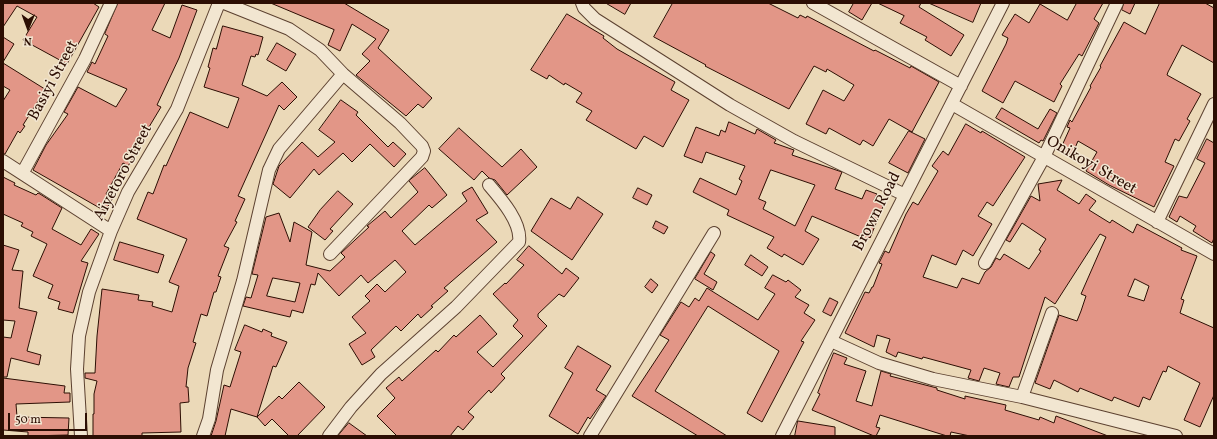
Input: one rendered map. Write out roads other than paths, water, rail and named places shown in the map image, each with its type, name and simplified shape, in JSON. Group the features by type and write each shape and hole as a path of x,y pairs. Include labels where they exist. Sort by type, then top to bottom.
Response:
{"street":[{"name":"Basiyi Street","path":"23,172 85,59 111,3"},
{"name":"Aiyetoro Street","path":"81,436 77,369 79,336 89,292 111,231 128,192 177,110 220,3"},
{"path":"224,3 289,29 320,50 343,74 400,123 422,146 424,151 422,157 330,254"},
{"path":"582,3 584,8 595,19 730,105 794,141 905,194"},
{"path":"813,3 961,86"},
{"name":"Brown Road","path":"782,436 1002,3"},
{"path":"985,263 1044,157 1117,3"},
{"path":"203,436 209,419 217,370 243,281 269,170 279,149 343,74"},
{"name":"Onikoyi Street","path":"952,104 1214,254"},
{"path":"1157,222 1214,104"},
{"path":"3,161 23,172 111,231"},
{"path":"329,436 351,407 381,374 456,307 519,242 520,236 510,211 489,185"},
{"path":"590,436 714,233"},
{"path":"1022,397 1052,313"},
{"path":"831,340 879,363 933,380 1022,397 1176,436"}]}
